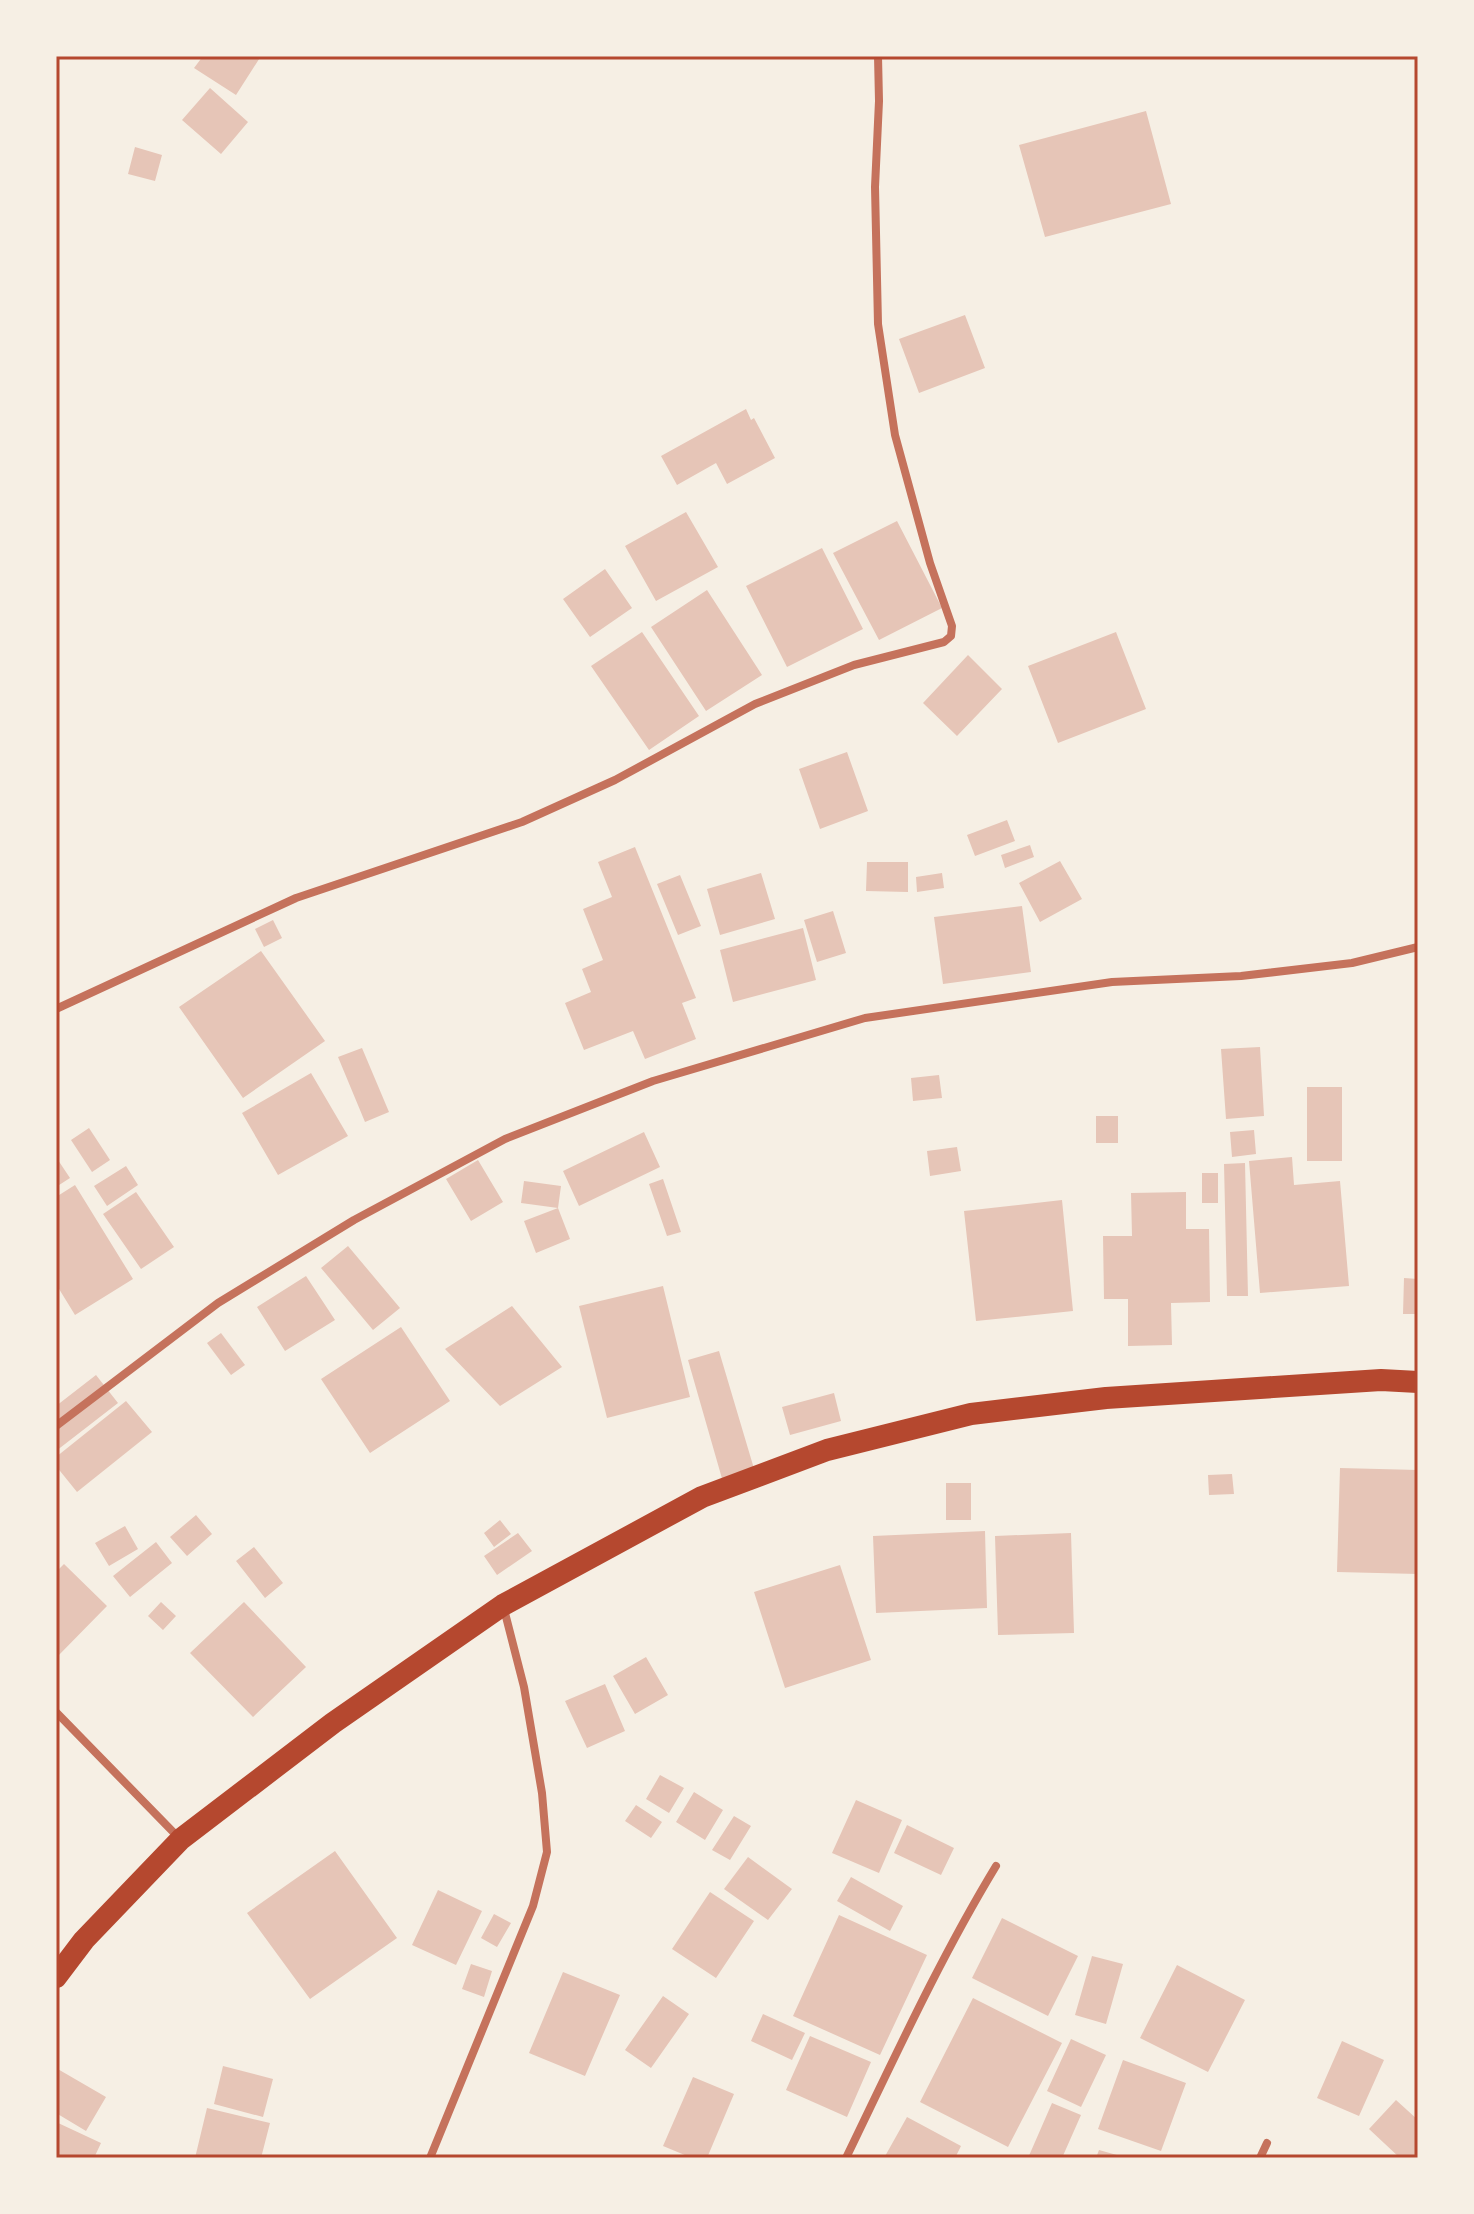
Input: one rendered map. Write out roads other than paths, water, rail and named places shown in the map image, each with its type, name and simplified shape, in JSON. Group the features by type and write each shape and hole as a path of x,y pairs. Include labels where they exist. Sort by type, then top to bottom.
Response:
{"highway":[{"path":"56,1977 84,1940 181,1839 333,1723 503,1605 702,1497 827,1450 957,1418 1106,1398 1381,1380 1418,1382"}],"street":[{"path":"56,1009 296,898 522,822 615,780 755,704 854,665 944,642 951,636 952,626 930,563 895,435 878,324 875,187 878,56"},
{"path":"56,1426 218,1303 354,1220 505,1139 653,1081 865,1018 1112,982 1241,976 1352,963 1418,947"},
{"path":"430,2158 533,1906 547,1852 542,1793 524,1687 503,1605"},
{"path":"56,1712 181,1839"},
{"path":"846,2158 916,2010 962,1922 996,1866"},
{"path":"1260,2158 1267,2143"}]}
